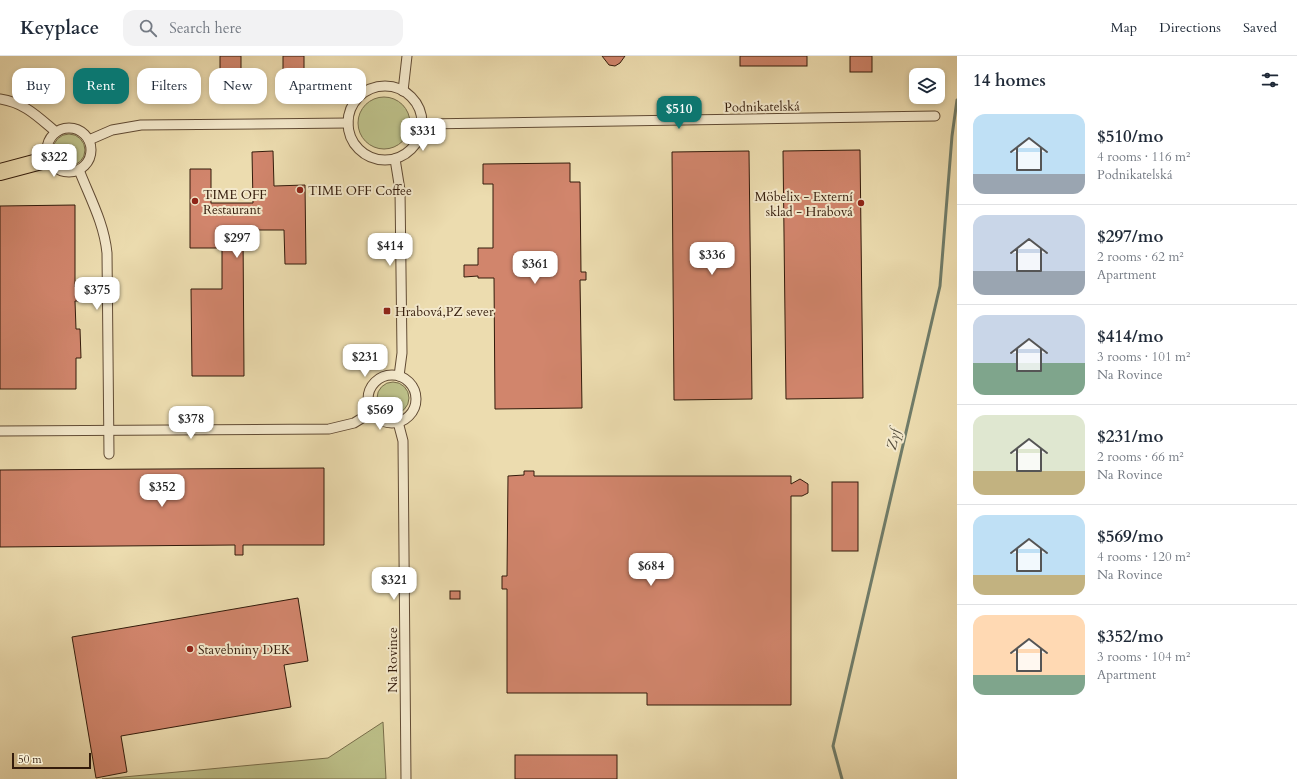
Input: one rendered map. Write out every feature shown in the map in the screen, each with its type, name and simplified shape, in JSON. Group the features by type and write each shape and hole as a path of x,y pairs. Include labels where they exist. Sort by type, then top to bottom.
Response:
{"highway":[{"path":"3,170 49,159"}],"street":[{"path":"403,91 407,56"},
{"path":"393,87 403,91 411,97 421,114 421,132 414,146 403,156 395,159 378,159 362,152 352,139 348,123 352,106 357,99 372,89 393,87"},
{"path":"0,99 20,104 30,110 56,132"},
{"name":"Podnikatelská","path":"422,124 935,116"},
{"path":"89,140 112,130 141,125 348,123"},
{"path":"68,128 74,128 81,131 89,140 91,154 89,160 79,170 72,172 59,169 53,165 49,159 47,147 49,141 56,132 68,128"},
{"path":"395,159 400,190 402,353 399,376"},
{"path":"79,170 102,225 106,242 109,454"},
{"path":"384,376 399,376 412,384 415,391 415,407 406,419 398,422 384,421 372,412 369,405 368,399 372,385 384,376"},
{"path":"0,431 329,428 354,423 372,412"},
{"name":"Na Rovince","path":"398,422 402,441 406,779"}],"green space":[{"path":"379,97 389,97 399,101 406,108 410,118 410,128 406,138 399,145 389,149 379,149 369,145 362,138 358,128 358,118 362,108 369,101"},
{"path":"69,134 80,139 85,150 80,161 69,166 58,161 53,150 58,139"},
{"path":"396,382 402,384 407,389 409,398 407,407 402,412 390,414 384,412 379,407 377,395 379,389 384,384"},
{"path":"383,722 386,779 102,779 328,758"}],"building":[{"path":"220,56 241,56 241,68 220,68"},
{"path":"283,56 304,56 304,68 283,68"},
{"path":"602,56 625,56 620,63 615,66 609,65"},
{"path":"740,56 807,56 807,66 740,66"},
{"path":"850,56 872,56 872,72 850,72"},
{"path":"860,150 863,398 786,399 783,151"},
{"path":"273,151 274,186 305,185 306,264 285,264 284,230 243,230 244,376 192,376 191,289 222,289 222,248 190,248 190,169 211,169 211,203 253,203 252,152"},
{"path":"749,151 752,399 674,400 672,152"},
{"path":"570,163 570,182 580,182 581,272 586,272 586,280 580,280 582,408 495,409 494,278 478,278 478,276 464,277 464,265 478,265 478,248 493,248 493,184 483,184 483,164"},
{"path":"75,205 75,287 88,287 89,301 75,301 76,329 80,329 81,358 76,358 76,389 0,389 0,206"},
{"path":"324,468 324,545 243,545 243,555 235,555 235,545 0,547 0,470"},
{"path":"524,471 534,471 534,476 791,476 791,484 800,479 808,484 808,493 802,496 791,496 791,705 647,705 647,693 507,693 507,589 502,589 502,576 507,576 508,476 524,475"},
{"path":"832,482 858,482 858,551 832,551"},
{"path":"450,591 460,591 460,599 450,599"},
{"path":"298,598 308,661 284,665 291,707 121,736 127,772 96,778 72,637"},
{"path":"515,755 617,755 617,779 515,779"}],"waterway":[{"name":"Zyf","path":"842,779 833,746 940,286 952,136 957,100"}],"place":[{"name":"TIME OFF Coffee","path":"300,190"},
{"name":"TIME OFF Restaurant","path":"195,201"},
{"name":"Möbelix - Externí sklad - Hrabová","path":"861,203"},
{"name":"Hrabová,PZ sever","path":"387,311"},
{"name":"Stavebniny DEK","path":"190,649"}]}
